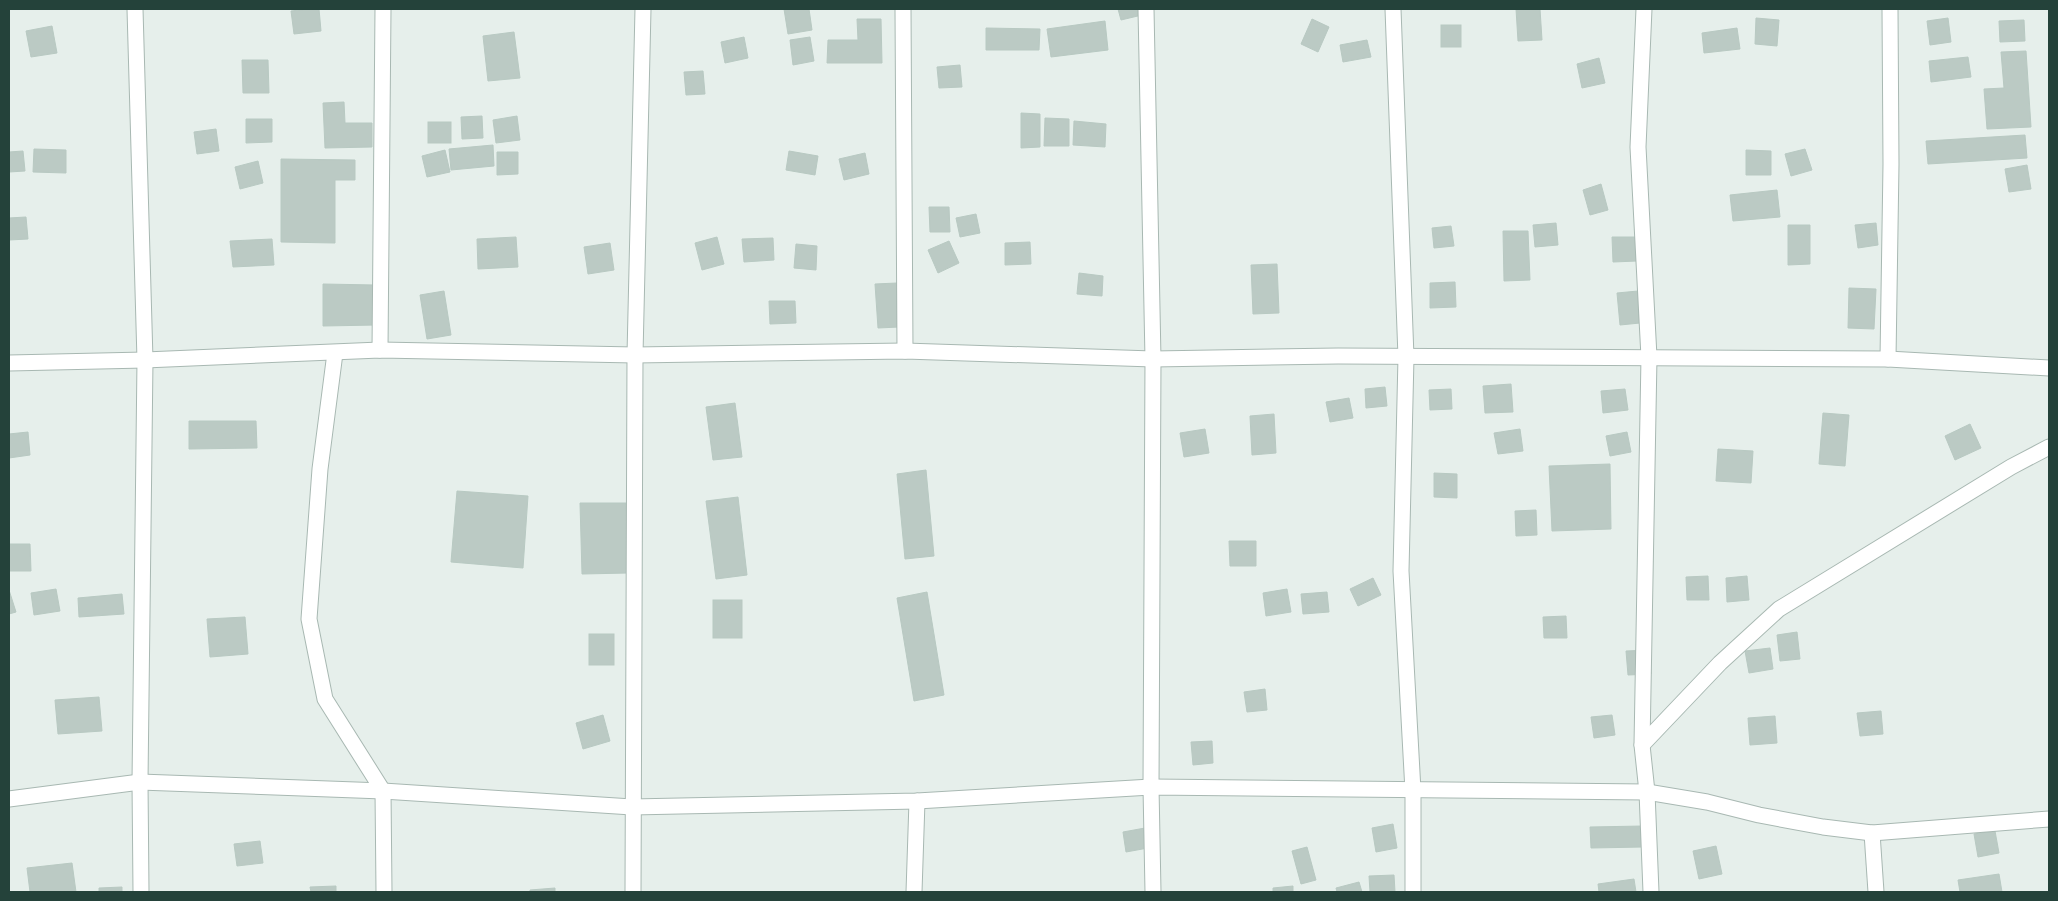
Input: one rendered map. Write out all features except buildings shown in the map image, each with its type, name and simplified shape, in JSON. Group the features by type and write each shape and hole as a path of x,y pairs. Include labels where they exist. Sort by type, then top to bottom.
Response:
{"street":[{"path":"135,9 145,360 140,782 141,892"},
{"path":"380,350 383,9"},
{"path":"633,892 635,355 643,9"},
{"path":"903,9 905,351"},
{"path":"1146,9 1153,359 1151,787 1154,892"},
{"path":"1393,9 1406,357 1401,571 1413,791 1413,892"},
{"path":"1644,9 1638,147 1649,356 1642,745 1647,792 1651,892"},
{"path":"1888,359 1891,164 1890,9"},
{"path":"9,363 145,360 380,350 635,355 905,351 1153,359 1649,356 1888,359 2049,368"},
{"path":"335,353 320,469 309,619 325,699 384,790 384,892"},
{"path":"1642,745 1720,662 1779,609 2011,467 2049,447"},
{"path":"9,799 140,782 384,790 632,807 917,801 1151,787 1647,792 1707,802 1814,825 1872,833 2049,819"},
{"path":"914,892 917,801"},
{"path":"1872,833 1876,892"}]}
